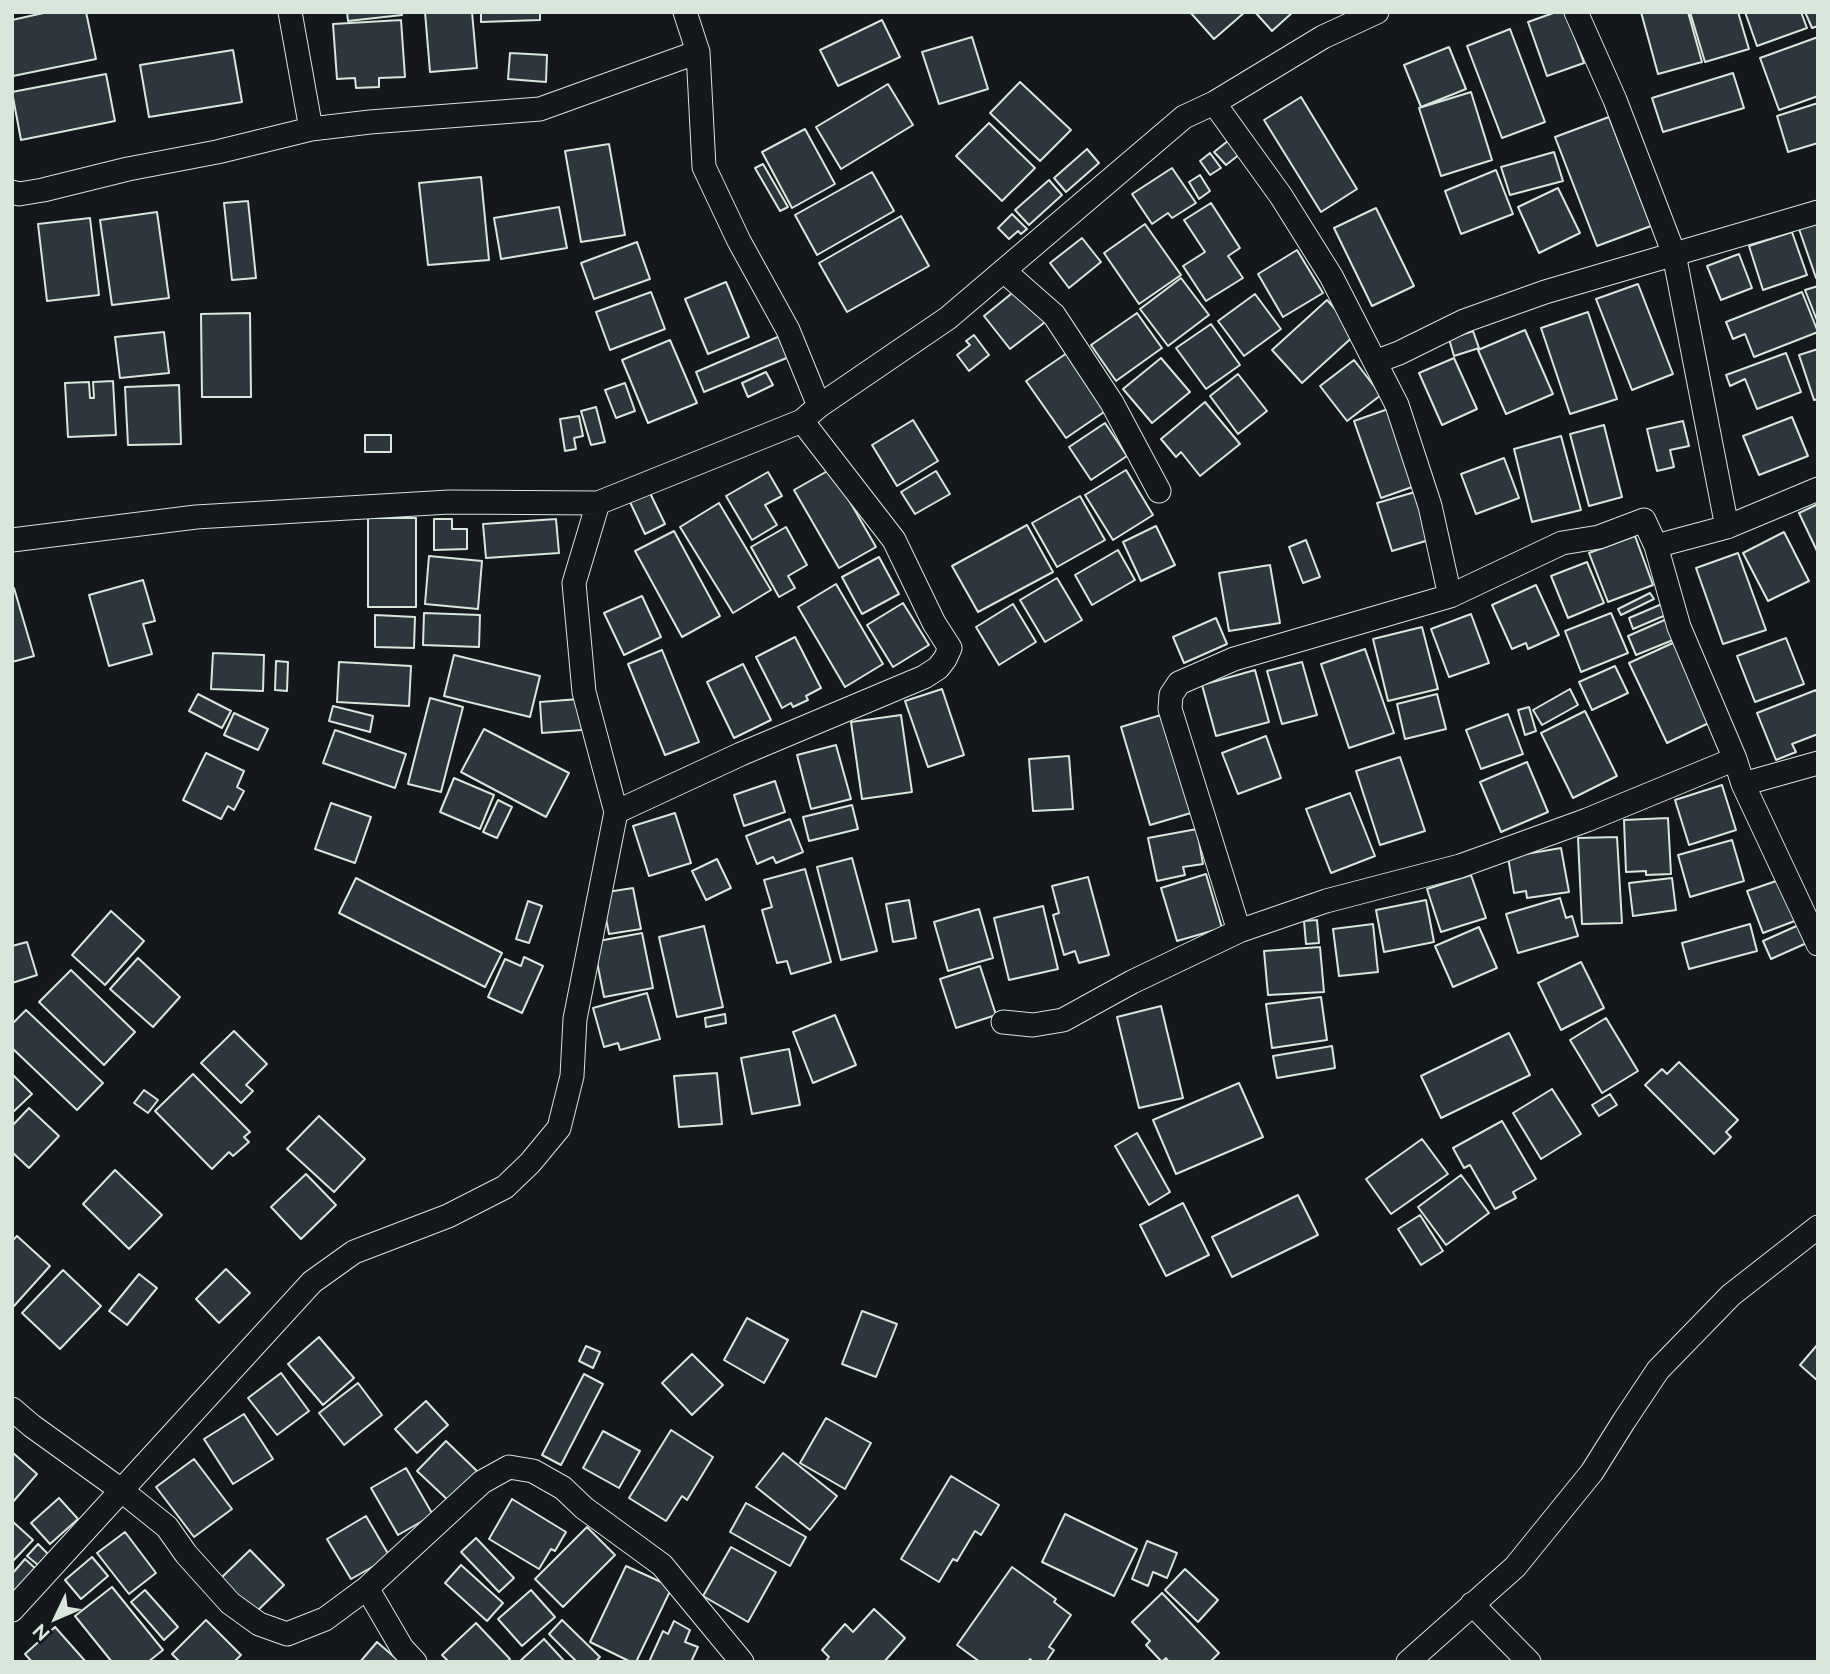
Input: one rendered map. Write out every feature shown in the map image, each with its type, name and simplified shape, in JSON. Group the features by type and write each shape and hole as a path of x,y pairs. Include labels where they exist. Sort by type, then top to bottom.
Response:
{"street":[{"path":"290,12 311,129"},
{"path":"616,812 741,754 924,677 937,668 950,648 934,623 894,540 810,414 788,330 739,242 704,167 698,52 685,12"},
{"path":"12,540 196,517 449,502 598,503 810,414 948,318 1184,117 1213,103 1323,37 1377,12"},
{"path":"1576,12 1615,100 1674,254 1727,527"},
{"path":"12,192 19,194 43,190 311,129 540,109 698,52"},
{"path":"1213,103 1280,196 1324,265 1396,405 1430,506 1450,596"},
{"path":"1375,362 1464,321 1545,292 1818,212"},
{"path":"1004,271 1054,315 1112,404 1159,491"},
{"path":"1656,546 1727,527 1818,489"},
{"path":"12,1611 312,1282 354,1252 448,1216 505,1187 530,1163 559,1128 572,1076 575,1019 616,812 584,692 574,583 598,503"},
{"path":"1238,931 1170,709 1171,695 1179,683 1234,659 1450,596 1562,543 1600,537 1644,520 1656,546 1679,627 1743,784 1818,944"},
{"path":"1003,1022 1033,1025 1063,1020 1132,982 1238,931 1326,901 1460,866 1587,820 1735,759"},
{"path":"1743,784 1818,763"},
{"path":"1408,1662 1515,1567 1592,1472 1658,1370 1731,1295 1818,1227"},
{"path":"12,1409 167,1527 186,1554 230,1603 258,1624 286,1634 325,1619 367,1588 482,1482 509,1467 533,1471 562,1488 584,1508 662,1564 742,1662"},
{"path":"367,1588 402,1648 415,1662"},
{"path":"1472,1604 1529,1662"}],"building":[{"path":"48,12 86,12 96,59 13,76 12,20"},
{"path":"347,12 401,12 402,15 348,21"},
{"path":"425,12 472,12 477,68 430,72"},
{"path":"481,12 540,12 540,20 481,22"},
{"path":"1190,12 1245,12 1214,39"},
{"path":"1255,12 1293,12 1272,31"},
{"path":"1556,12 1566,12 1584,63 1547,76 1528,22"},
{"path":"1641,12 1688,12 1702,62 1658,74"},
{"path":"1690,12 1738,12 1749,49 1705,62"},
{"path":"1745,12 1801,12 1807,28 1757,46"},
{"path":"1805,12 1818,12 1818,26 1812,28"},
{"path":"401,20 405,77 379,78 379,87 356,88 355,78 337,79 333,24"},
{"path":"882,20 900,57 838,86 820,50"},
{"path":"1510,29 1545,122 1502,138 1467,46"},
{"path":"972,37 988,89 939,104 922,52"},
{"path":"1818,37 1818,96 1779,110 1760,58"},
{"path":"1449,47 1466,89 1421,107 1404,65"},
{"path":"233,50 242,102 149,117 140,65"},
{"path":"510,53 547,55 546,82 508,79"},
{"path":"1733,73 1744,108 1663,132 1652,98"},
{"path":"106,74 115,121 21,140 12,92"},
{"path":"1020,82 1071,130 1040,161 990,113"},
{"path":"888,84 913,125 841,169 816,127"},
{"path":"1471,92 1492,160 1441,176 1419,108"},
{"path":"1301,97 1357,189 1321,212 1264,120"},
{"path":"1818,103 1818,143 1788,152 1777,116"},
{"path":"1609,117 1651,226 1597,246 1555,137"},
{"path":"989,123 1035,168 1002,201 956,156"},
{"path":"805,129 835,184 792,208 762,152"},
{"path":"1234,136 1245,150 1226,165 1214,152"},
{"path":"609,144 625,235 581,242 565,151"},
{"path":"1087,149 1099,163 1066,192 1054,178"},
{"path":"1554,152 1563,181 1510,195 1501,167"},
{"path":"1210,153 1221,168 1210,175 1200,161"},
{"path":"763,164 788,207 780,211 755,168"},
{"path":"1172,168 1196,203 1172,218 1168,213 1152,224 1132,194"},
{"path":"1496,170 1513,214 1461,234 1445,191"},
{"path":"872,172 894,211 817,255 795,215"},
{"path":"1200,175 1210,191 1199,199 1189,182"},
{"path":"481,177 489,260 428,265 419,183"},
{"path":"1049,180 1062,195 1029,225 1015,210"},
{"path":"1558,188 1580,233 1539,253 1518,207"},
{"path":"248,201 256,278 232,280 224,203"},
{"path":"1211,203 1240,248 1228,256 1243,278 1206,301 1183,266 1205,252 1184,220"},
{"path":"559,207 567,248 501,259 494,218"},
{"path":"1376,208 1414,286 1372,306 1334,228"},
{"path":"157,212 169,298 112,305 100,220"},
{"path":"1012,214 1027,229 1021,234 1018,231 1009,239 998,228"},
{"path":"901,216 929,266 847,312 819,263"},
{"path":"90,218 99,295 47,301 38,224"},
{"path":"1818,220 1818,278 1816,278 1798,226"},
{"path":"1145,224 1181,275 1139,304 1104,253"},
{"path":"1792,232 1807,275 1763,290 1749,246"},
{"path":"1082,238 1101,262 1069,288 1050,263"},
{"path":"637,242 650,279 594,299 581,263"},
{"path":"1297,250 1323,293 1283,317 1258,274"},
{"path":"1739,254 1752,288 1721,300 1707,266"},
{"path":"1181,278 1209,315 1168,346 1140,309"},
{"path":"726,282 749,337 708,354 685,299"},
{"path":"1638,284 1673,374 1632,390 1596,299"},
{"path":"1022,285 1049,319 1010,349 984,316"},
{"path":"1818,286 1818,323 1805,290"},
{"path":"651,292 665,329 610,350 596,312"},
{"path":"1802,292 1818,332 1754,357 1745,334 1733,339 1726,322"},
{"path":"1255,294 1281,329 1244,356 1218,321"},
{"path":"1327,300 1357,333 1302,383 1272,350"},
{"path":"1588,312 1617,399 1570,414 1541,328"},
{"path":"250,313 251,397 202,397 201,314"},
{"path":"1137,313 1162,348 1116,381 1091,345"},
{"path":"1211,324 1240,365 1206,389 1176,348"},
{"path":"1525,330 1553,394 1506,414 1478,350"},
{"path":"1473,331 1479,348 1454,356 1449,339"},
{"path":"164,332 169,373 120,378 115,337"},
{"path":"974,335 989,355 969,371 957,355 970,345 966,341"},
{"path":"780,336 789,357 704,392 696,372"},
{"path":"670,340 697,403 648,423 622,360"},
{"path":"1818,349 1818,399 1814,400 1799,355"},
{"path":"1067,353 1107,410 1066,438 1026,381"},
{"path":"1786,353 1801,392 1757,409 1745,379 1730,386 1726,375"},
{"path":"1161,358 1190,392 1152,423 1123,389"},
{"path":"1454,358 1477,409 1442,425 1419,373"},
{"path":"1354,360 1381,395 1347,421 1320,386"},
{"path":"766,372 773,385 748,397 742,383"},
{"path":"1238,374 1267,411 1238,434 1210,396"},
{"path":"113,381 116,435 68,437 65,383 89,382 90,398 94,398 93,382"},
{"path":"625,383 635,411 616,418 605,390"},
{"path":"179,385 181,444 128,445 125,387"},
{"path":"1205,402 1240,444 1200,476 1181,452 1176,457 1161,439"},
{"path":"596,407 605,442 591,445 581,411"},
{"path":"1388,409 1415,486 1381,498 1354,421"},
{"path":"579,416 583,436 574,438 576,449 565,451 560,419"},
{"path":"1792,417 1808,456 1759,475 1743,436"},
{"path":"913,420 938,461 897,486 872,445"},
{"path":"1683,421 1689,446 1670,450 1674,467 1657,471 1647,429"},
{"path":"1105,423 1127,456 1091,480 1069,447"},
{"path":"1604,425 1622,497 1589,506 1570,434"},
{"path":"365,435 391,435 391,452 365,452"},
{"path":"1561,436 1581,510 1532,522 1514,449"},
{"path":"1504,458 1519,498 1476,514 1461,474"},
{"path":"831,469 876,547 839,568 794,490"},
{"path":"1126,470 1153,515 1113,540 1085,495"},
{"path":"936,471 950,494 915,514 901,492"},
{"path":"768,472 782,496 765,505 777,525 752,540 726,496"},
{"path":"1415,492 1429,540 1392,551 1377,503"},
{"path":"650,493 665,524 645,534 630,502"},
{"path":"1080,496 1105,540 1057,567 1032,523"},
{"path":"719,503 771,590 733,613 680,527"},
{"path":"1818,504 1818,553 1799,513"},
{"path":"368,518 416,518 416,607 368,607"},
{"path":"434,519 452,519 452,529 467,529 467,549 434,550"},
{"path":"556,519 559,553 486,558 483,524"},
{"path":"1027,525 1053,572 978,612 952,566"},
{"path":"1156,526 1175,565 1141,581 1123,542"},
{"path":"786,527 807,565 788,576 795,588 779,597 751,547"},
{"path":"674,531 720,616 682,637 635,551"},
{"path":"1784,532 1809,581 1768,601 1743,553"},
{"path":"1635,536 1653,585 1608,602 1589,553"},
{"path":"1306,540 1320,577 1303,583 1289,547"},
{"path":"1118,550 1135,580 1092,605 1075,575"},
{"path":"1738,553 1766,630 1723,644 1696,568"},
{"path":"429,556 482,561 478,609 425,604"},
{"path":"879,557 899,594 862,614 842,577"},
{"path":"1587,562 1604,603 1568,618 1551,576"},
{"path":"1270,565 1280,623 1229,631 1219,573"},
{"path":"1057,578 1082,620 1045,642 1020,600"},
{"path":"143,580 155,621 143,624 152,654 109,666 89,595"},
{"path":"836,584 883,664 845,687 798,607"},
{"path":"1536,585 1559,635 1528,649 1526,643 1512,649 1492,605"},
{"path":"12,588 34,656 12,662"},
{"path":"1650,593 1654,599 1621,615 1618,609"},
{"path":"642,596 661,637 624,655 604,613"},
{"path":"903,603 929,645 893,667 867,625"},
{"path":"1013,604 1036,642 999,665 976,627"},
{"path":"1662,604 1666,615 1633,629 1629,618"},
{"path":"424,613 480,615 479,647 423,645"},
{"path":"1611,613 1628,653 1581,672 1565,631"},
{"path":"1471,614 1489,663 1449,677 1431,629"},
{"path":"375,615 415,617 414,648 375,647"},
{"path":"1216,618 1227,644 1184,663 1173,637"},
{"path":"1669,618 1678,638 1636,655 1628,636"},
{"path":"1422,627 1438,689 1388,701 1373,639"},
{"path":"795,637 821,688 806,696 808,700 793,707 791,703 782,708 756,657"},
{"path":"1786,638 1804,684 1755,702 1737,656"},
{"path":"1675,642 1713,721 1667,743 1629,663"},
{"path":"1365,649 1394,733 1349,748 1321,664"},
{"path":"662,650 699,742 665,755 628,664"},
{"path":"213,653 264,655 263,691 211,689"},
{"path":"454,655 540,676 530,717 444,696"},
{"path":"276,661 288,662 287,691 275,690"},
{"path":"339,662 411,666 409,706 337,702"},
{"path":"1302,662 1317,715 1282,724 1267,671"},
{"path":"743,664 771,720 734,738 707,682"},
{"path":"1615,666 1628,693 1592,710 1579,682"},
{"path":"1255,670 1269,722 1216,736 1202,685"},
{"path":"942,689 964,755 928,767 905,701"},
{"path":"1570,689 1578,705 1542,725 1533,710"},
{"path":"1816,690 1818,734 1792,744 1796,752 1776,760 1757,713"},
{"path":"198,694 231,711 222,728 189,711"},
{"path":"1437,694 1446,729 1405,739 1397,704"},
{"path":"430,698 463,707 441,792 408,784"},
{"path":"579,699 582,730 542,733 540,702"},
{"path":"333,706 373,716 370,732 329,721"},
{"path":"1529,707 1536,731 1525,735 1518,710"},
{"path":"1585,711 1617,776 1573,798 1541,733"},
{"path":"234,713 268,729 258,750 224,735"},
{"path":"1508,714 1523,754 1481,769 1466,730"},
{"path":"901,715 912,792 862,799 851,722"},
{"path":"1161,715 1191,813 1150,825 1121,727"},
{"path":"484,729 569,773 546,817 461,772"},
{"path":"335,730 406,754 395,788 323,763"},
{"path":"1266,736 1281,778 1238,794 1222,753"},
{"path":"836,745 851,799 811,809 797,755"},
{"path":"206,753 244,771 237,787 244,791 234,810 228,806 221,819 183,800"},
{"path":"1069,756 1073,809 1033,811 1029,759"},
{"path":"1400,757 1425,831 1380,845 1356,771"},
{"path":"1527,762 1548,812 1501,832 1480,782"},
{"path":"454,778 494,795 480,829 440,812"},
{"path":"775,781 785,812 744,826 734,795"},
{"path":"1722,785 1736,830 1689,845 1675,800"},
{"path":"1350,793 1375,856 1331,873 1306,809"},
{"path":"498,800 512,807 497,838 483,832"},
{"path":"331,803 371,817 355,863 315,849"},
{"path":"852,805 858,829 809,841 803,817"},
{"path":"675,813 691,863 649,876 633,826"},
{"path":"1668,818 1671,874 1646,875 1646,871 1626,872 1624,820"},
{"path":"790,819 803,852 776,863 773,857 757,864 746,836"},
{"path":"1197,829 1203,864 1183,867 1185,875 1157,881 1148,838"},
{"path":"1617,837 1622,923 1582,924 1578,838"},
{"path":"1732,840 1744,881 1690,897 1678,855"},
{"path":"1561,848 1569,892 1527,898 1526,891 1514,893 1508,857"},
{"path":"852,858 877,951 841,960 817,867"},
{"path":"717,859 731,888 706,900 692,871"},
{"path":"805,869 831,962 791,974 787,961 777,963 762,910 772,907 764,880"},
{"path":"1206,874 1222,928 1177,941 1161,888"},
{"path":"1471,875 1486,918 1441,932 1427,889"},
{"path":"1088,877 1109,955 1079,963 1075,951 1064,955 1053,915 1059,913 1052,886"},
{"path":"356,878 502,953 485,987 339,913"},
{"path":"1672,878 1676,910 1633,916 1629,883"},
{"path":"1785,878 1800,919 1763,933 1747,891"},
{"path":"633,888 641,929 609,934 601,893"},
{"path":"1560,898 1566,918 1572,916 1578,936 1518,953 1506,914"},
{"path":"909,900 916,938 893,942 886,904"},
{"path":"1426,900 1434,942 1384,952 1376,910"},
{"path":"528,901 542,906 529,943 516,939"},
{"path":"1043,906 1058,969 1009,980 994,918"},
{"path":"979,909 993,958 948,971 934,922"},
{"path":"111,911 144,941 105,985 72,955"},
{"path":"1317,920 1319,943 1306,944 1304,921"},
{"path":"1373,924 1378,972 1339,976 1333,929"},
{"path":"1750,924 1757,951 1689,969 1682,943"},
{"path":"1801,924 1809,942 1771,959 1763,941"},
{"path":"704,926 723,1007 677,1017 659,937"},
{"path":"1479,927 1497,968 1453,987 1435,946"},
{"path":"642,933 653,988 604,997 593,942"},
{"path":"27,942 37,975 12,983 12,946"},
{"path":"1320,947 1324,992 1268,995 1264,951"},
{"path":"524,957 543,966 522,1013 488,997 505,959 521,966"},
{"path":"138,958 180,997 153,1027 110,989"},
{"path":"1581,962 1604,1008 1561,1030 1538,983"},
{"path":"980,966 996,1015 956,1028 940,979"},
{"path":"71,970 135,1032 104,1065 39,1002"},
{"path":"647,993 660,1039 620,1050 618,1043 604,1047 593,1008"},
{"path":"1321,997 1327,1040 1272,1048 1266,1004"},
{"path":"1161,1006 1183,1098 1139,1108 1117,1017"},
{"path":"26,1010 103,1083 77,1110 12,1048 12,1024"},
{"path":"725,1014 726,1023 706,1027 705,1018"},
{"path":"835,1015 856,1065 813,1083 793,1032"},
{"path":"1606,1018 1638,1071 1602,1093 1570,1040"},
{"path":"234,1031 267,1064 246,1085 253,1091 241,1103 201,1063"},
{"path":"1509,1033 1530,1075 1441,1118 1421,1076"},
{"path":"1332,1046 1335,1068 1277,1078 1273,1056"},
{"path":"789,1049 800,1105 752,1114 741,1058"},
{"path":"1679,1062 1738,1120 1726,1132 1731,1137 1714,1154 1645,1085 1662,1069 1667,1074"},
{"path":"717,1073 722,1124 679,1127 674,1076"},
{"path":"12,1074 32,1094 12,1113"},
{"path":"193,1074 250,1132 244,1137 249,1142 233,1156 229,1152 212,1169 155,1111"},
{"path":"1239,1083 1263,1137 1176,1174 1153,1120"},
{"path":"1552,1089 1581,1134 1541,1159 1513,1113"},
{"path":"144,1090 158,1100 148,1113 134,1103"},
{"path":"1610,1094 1617,1105 1599,1116 1592,1105"},
{"path":"29,1108 59,1136 29,1168 12,1152 12,1126"},
{"path":"319,1116 365,1159 334,1192 287,1149"},
{"path":"1502,1121 1536,1179 1513,1192 1516,1198 1495,1209 1470,1165 1464,1168 1453,1148"},
{"path":"1137,1133 1170,1192 1149,1205 1115,1146"},
{"path":"1422,1139 1448,1174 1391,1214 1366,1179"},
{"path":"115,1170 162,1215 129,1249 83,1204"},
{"path":"306,1174 336,1205 301,1239 271,1207"},
{"path":"1461,1175 1489,1213 1446,1245 1418,1207"},
{"path":"1298,1195 1318,1235 1232,1277 1212,1237"},
{"path":"1183,1203 1209,1255 1166,1276 1140,1225"},
{"path":"1420,1215 1443,1251 1421,1265 1398,1229"},
{"path":"17,1236 50,1266 14,1306 12,1241"},
{"path":"226,1269 250,1293 219,1323 196,1299"},
{"path":"63,1270 101,1306 60,1349 22,1313"},
{"path":"139,1274 157,1288 127,1325 109,1311"},
{"path":"862,1311 897,1324 876,1377 842,1364"},
{"path":"747,1318 788,1340 764,1383 724,1360"},
{"path":"319,1337 354,1378 323,1405 288,1364"},
{"path":"1818,1344 1818,1381 1800,1365"},
{"path":"586,1346 600,1352 593,1368 579,1361"},
{"path":"692,1354 723,1385 692,1415 662,1383"},
{"path":"281,1373 309,1411 277,1435 248,1398"},
{"path":"584,1374 603,1384 561,1465 542,1455"},
{"path":"358,1383 382,1415 344,1445 319,1413"},
{"path":"426,1401 448,1425 417,1453 395,1429"},
{"path":"244,1414 273,1459 233,1484 204,1439"},
{"path":"826,1418 871,1443 845,1489 800,1463"},
{"path":"671,1430 713,1457 687,1500 682,1496 666,1521 629,1498"},
{"path":"603,1431 640,1451 619,1488 583,1468"},
{"path":"446,1441 478,1472 449,1501 417,1471"},
{"path":"12,1452 37,1474 12,1503"},
{"path":"783,1453 837,1496 810,1530 756,1487"},
{"path":"194,1459 232,1509 194,1537 156,1487"},
{"path":"406,1468 433,1515 398,1535 371,1488"},
{"path":"951,1476 999,1505 981,1535 975,1531 957,1561 953,1559 939,1582 901,1559"},
{"path":"59,1498 78,1519 50,1544 31,1523"},
{"path":"512,1499 566,1532 555,1551 551,1549 539,1569 489,1539"},
{"path":"746,1503 806,1537 790,1566 730,1532"},
{"path":"1065,1514 1137,1549 1114,1596 1042,1562"},
{"path":"366,1516 390,1557 351,1579 327,1539"},
{"path":"12,1521 33,1540 12,1562"},
{"path":"587,1527 615,1555 563,1607 535,1579"},
{"path":"125,1532 156,1573 129,1594 97,1553"},
{"path":"476,1538 514,1578 499,1592 461,1552"},
{"path":"1147,1541 1177,1553 1167,1578 1153,1572 1148,1586 1132,1579"},
{"path":"38,1544 48,1554 38,1565 27,1556"},
{"path":"731,1547 776,1572 748,1622 703,1596"},
{"path":"250,1550 284,1585 253,1615 219,1580"},
{"path":"92,1557 108,1576 81,1599 65,1580"},
{"path":"25,1559 36,1569 16,1592 12,1589 12,1574"},
{"path":"461,1565 503,1603 487,1621 445,1583"},
{"path":"626,1566 672,1587 636,1662 590,1642"},
{"path":"1012,1567 1056,1599 1054,1602 1071,1615 1049,1647 1054,1650 1046,1662 1033,1662 1030,1659 1028,1662 980,1662 957,1645"},
{"path":"1185,1569 1218,1600 1198,1622 1165,1590"},
{"path":"112,1587 163,1650 148,1662 112,1662 75,1616"},
{"path":"145,1590 178,1627 164,1640 131,1602"},
{"path":"531,1590 555,1617 522,1646 498,1619"},
{"path":"1162,1593 1219,1653 1210,1662 1169,1662 1166,1658 1162,1662 1146,1645 1150,1641 1132,1622"},
{"path":"874,1609 905,1638 884,1662 825,1662 829,1657 822,1650 845,1624 853,1632"},
{"path":"206,1620 241,1655 234,1662 180,1662 172,1654"},
{"path":"562,1620 600,1657 595,1662 577,1662 549,1634"},
{"path":"674,1621 690,1630 685,1642 698,1647 691,1662 649,1662 663,1631 668,1634"},
{"path":"476,1623 510,1659 507,1662 449,1662 442,1655"},
{"path":"55,1627 86,1662 32,1662 25,1654"},
{"path":"544,1639 565,1662 519,1662"},
{"path":"377,1642 400,1662 360,1662"}]}
